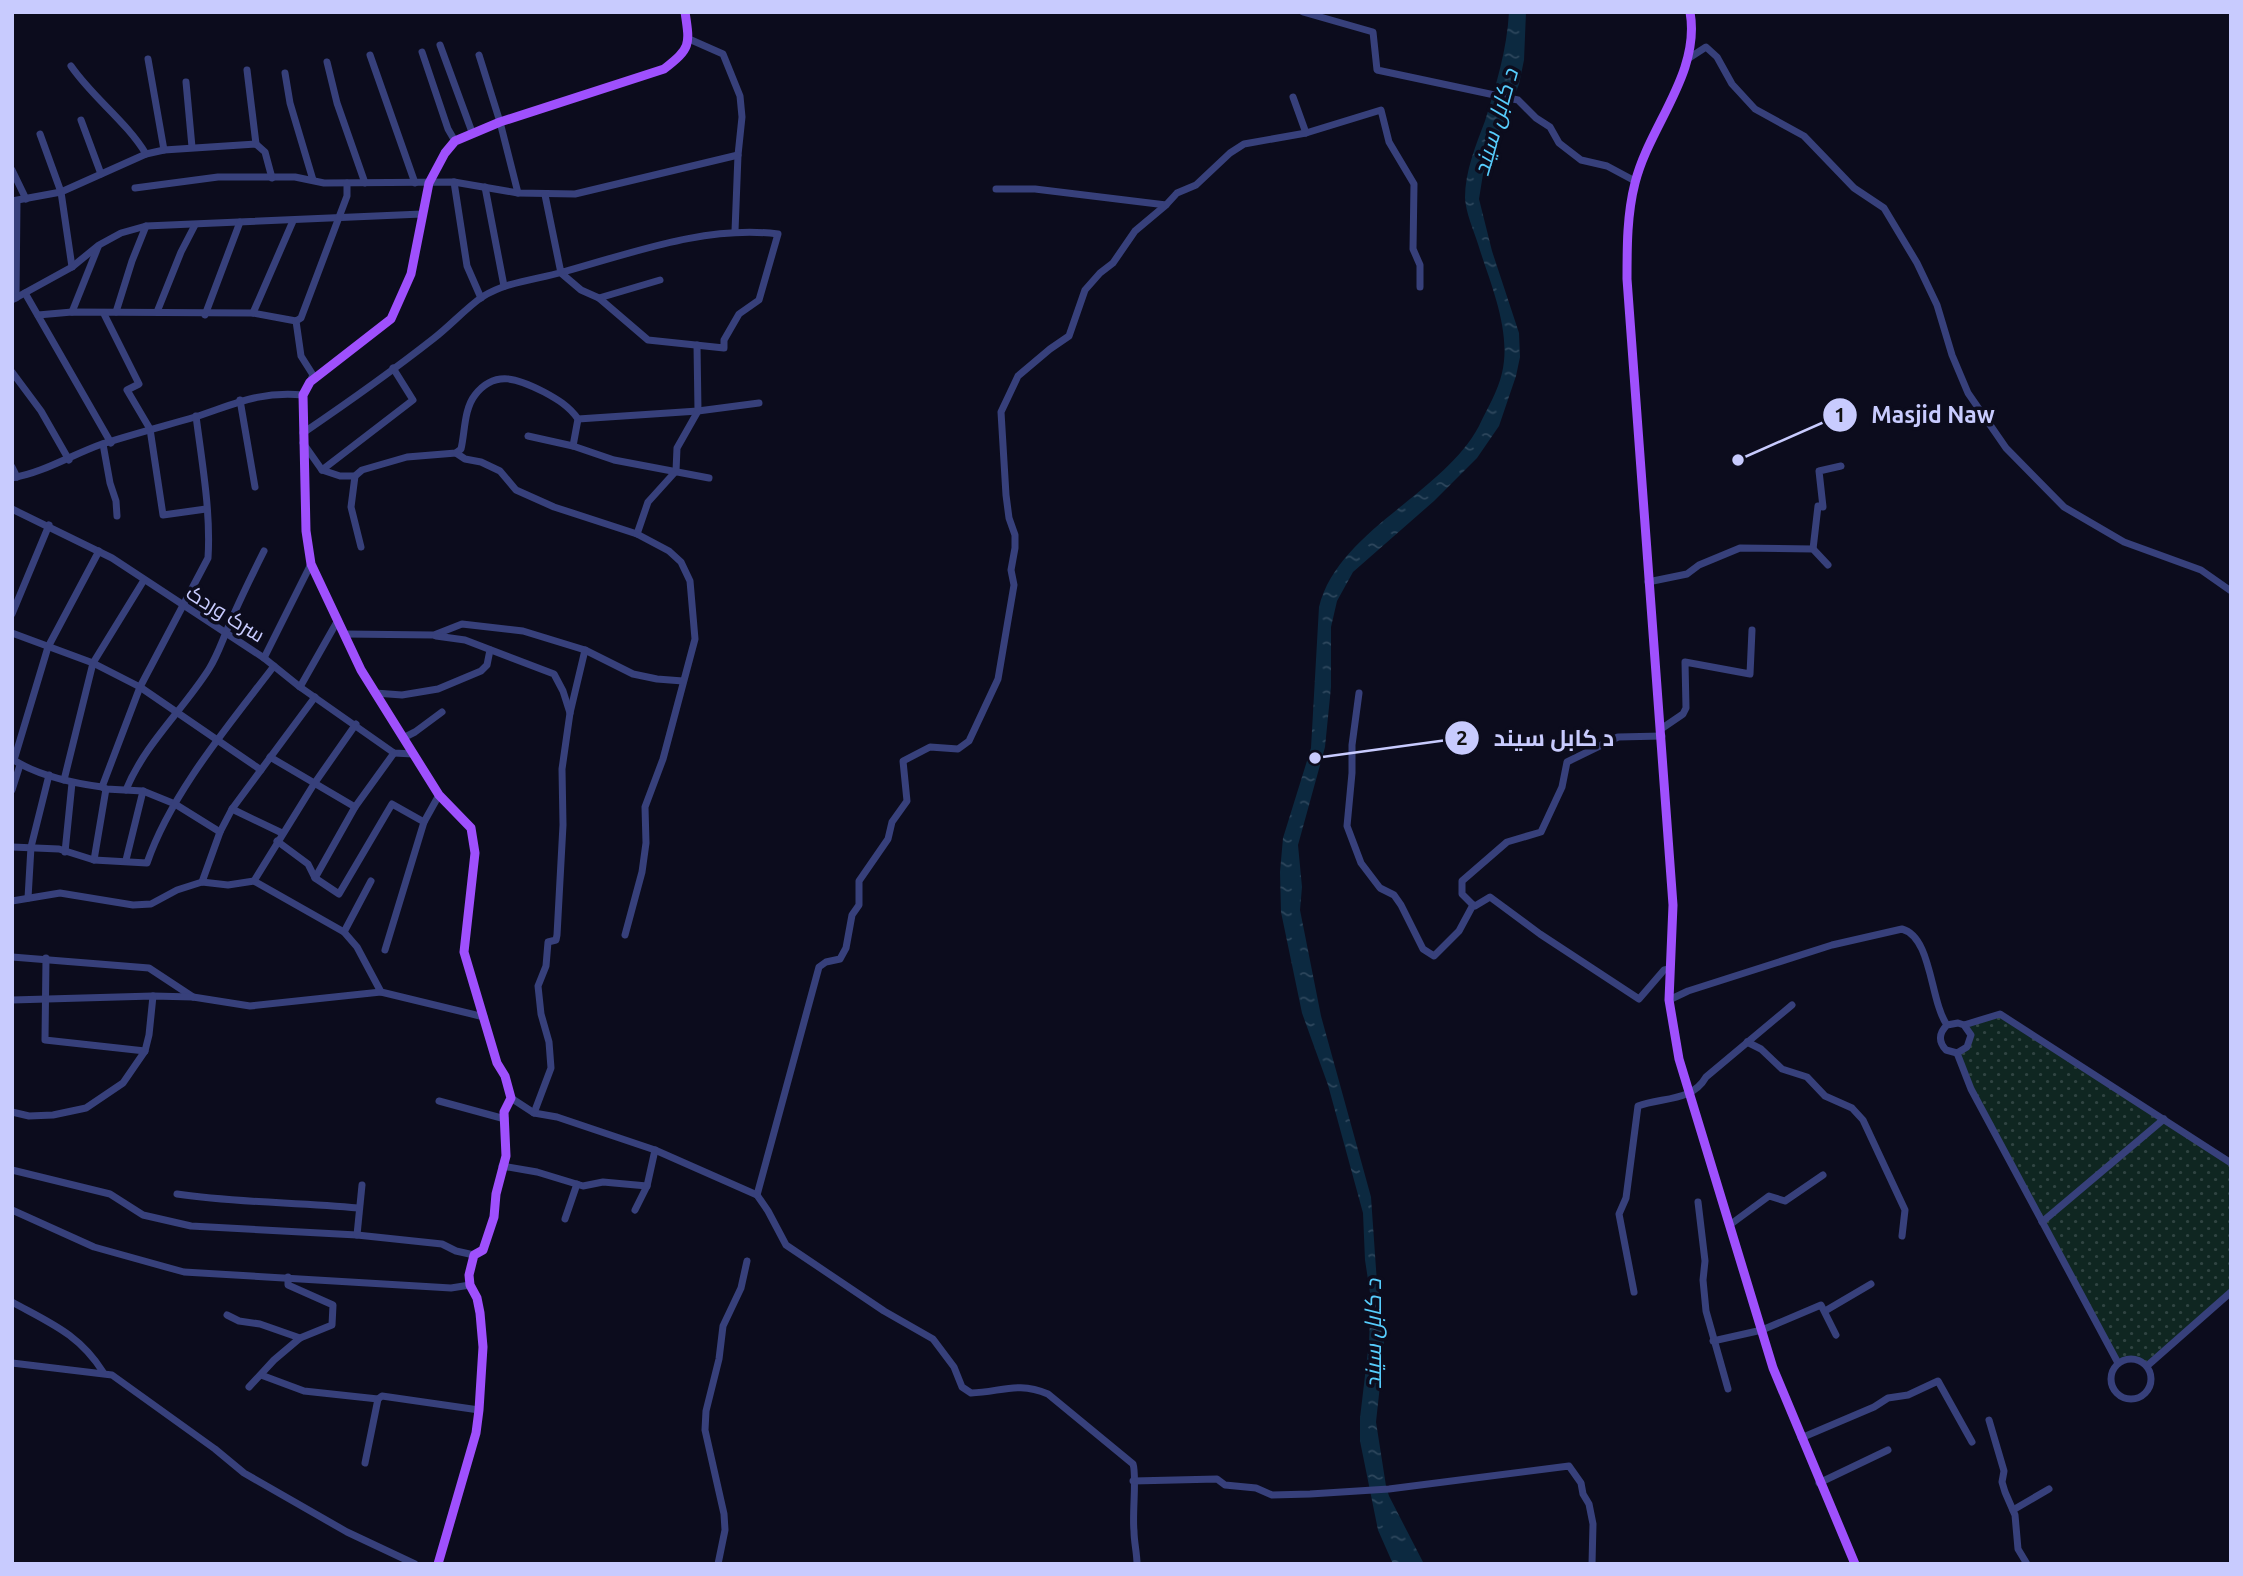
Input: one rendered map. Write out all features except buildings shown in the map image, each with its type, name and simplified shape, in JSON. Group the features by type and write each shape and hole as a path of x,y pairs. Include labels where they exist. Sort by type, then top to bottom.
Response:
{"main road":[{"path":"438,1564 476,1433 483,1347 480,1313 469,1275 474,1255 482,1250 494,1217 506,1156 504,1112 511,1098 464,952 475,853 471,828 439,795 361,670 311,564 306,531 303,395 310,382 391,319 411,274 429,184 445,153 456,141 500,121 664,69 683,54 689,39 685,12"},
{"path":"1690,12 1693,28 1689,58 1635,181 1627,233 1627,279 1673,905 1669,1000 1679,1059 1773,1368 1855,1564"}],"street":[{"path":"1303,12 1373,32 1377,70 1518,100 1536,118 1550,127 1559,143 1581,160 1607,166 1635,181"},
{"path":"689,39 723,54 740,96 742,117 736,231"},
{"path":"440,45 472,132"},
{"path":"1689,58 1706,47 1717,57 1732,84 1755,109 1804,136 1854,188 1884,208 1917,263 1937,305 1952,355 1968,393 2006,448 2064,507 2123,542 2201,570 2231,591"},
{"path":"422,52 444,118 456,141"},
{"path":"370,55 415,183"},
{"path":"479,55 500,121 518,193"},
{"path":"148,58 164,150"},
{"path":"327,62 337,103 365,183"},
{"path":"71,66 80,80 103,100 146,154"},
{"path":"247,70 256,144 265,152 272,178"},
{"path":"285,73 290,103 313,180"},
{"path":"186,82 191,147"},
{"path":"1293,97 1307,133"},
{"path":"757,1195 819,967 826,962 840,959 846,948 852,915 859,905 859,881 888,839 892,822 907,801 903,761 930,747 957,749 964,746 973,735 998,679 1014,585 1011,570 1015,548 1006,495 1001,412 1018,376 1069,336 1078,306 1092,282 1113,263 1135,231 1177,193 1196,185 1230,153 1244,144 1307,133 1381,110 1389,142 1414,184 1413,249 1420,265 1420,288"},
{"path":"81,120 101,174"},
{"path":"40,134 61,192 72,267"},
{"path":"256,144 191,147 146,154 61,192 15,201 14,299 72,267 99,245 121,233 146,226 422,215"},
{"path":"135,188 218,177 295,177 347,183 454,182 518,193 575,194 738,155"},
{"path":"12,170 26,199"},
{"path":"454,182 467,266 481,298"},
{"path":"38,315 72,312 205,315 253,313 296,321 301,318 347,196 347,183"},
{"path":"485,187 504,286"},
{"path":"996,188 1035,189 1166,205"},
{"path":"545,195 561,273 581,289 599,298 648,341 724,348 724,340 739,314 759,300 778,234 736,231 653,247 561,273 504,286 481,298 433,339 303,438 322,470 340,476 355,476 362,470 407,457 456,453 461,449 466,420 474,397 489,383 500,378 514,378 528,383 572,410 578,419 573,446"},
{"path":"253,313 293,221"},
{"path":"205,315 240,222"},
{"path":"157,312 195,225"},
{"path":"116,312 146,226"},
{"path":"72,312 99,245"},
{"path":"599,298 660,280"},
{"path":"25,293 107,443 110,483 116,500 117,516"},
{"path":"104,314 139,384 127,390 149,429 163,515 206,509"},
{"path":"296,321 301,356 313,375 310,382"},
{"path":"637,534 648,502 676,471 677,448 698,411 697,345"},
{"path":"322,470 413,400 393,368"},
{"path":"12,372 41,411 69,460"},
{"path":"12,467 15,477 35,474 107,443 240,400 282,393 303,395"},
{"path":"240,400 255,487"},
{"path":"578,419 698,411 759,403"},
{"path":"94,860 104,788 140,687 208,558 206,509 196,416"},
{"path":"528,436 573,446 614,460 709,478"},
{"path":"456,453 465,459 481,462 500,471 516,490 578,516 637,534 669,551 681,562 690,581 695,639 663,759 645,807 646,843 642,872 625,935"},
{"path":"1813,549 1818,506 1823,507 1819,473 1841,466"},
{"path":"355,476 351,507 361,547"},
{"name":"سرک وردک","path":"12,509 99,551 264,658 300,687 394,753"},
{"path":"12,614 49,525"},
{"path":"1648,582 1687,573 1699,565 1740,548 1813,549 1828,565"},
{"path":"12,790 15,761 48,647 99,551"},
{"path":"126,790 133,772 220,651 264,551"},
{"path":"264,658 311,564"},
{"path":"65,852 68,782 93,663 144,580"},
{"path":"300,687 338,620"},
{"path":"434,635 462,624 523,631 585,650 634,674 683,681"},
{"path":"1473,905 1462,894 1462,881 1507,842 1541,832 1562,787 1567,762 1618,737 1662,732 1683,714 1686,708 1685,662 1750,674 1752,630"},
{"path":"12,633 93,663 140,687 261,770"},
{"path":"344,634 434,635 466,640 554,674 564,691 570,713"},
{"path":"375,693 402,695 438,689 481,671 487,664 490,650"},
{"path":"534,1112 551,1068 538,986 546,966 548,942 556,940 557,935 563,825 562,769 570,713 585,650"},
{"path":"12,847 59,849 94,860 147,863 153,845 175,804 218,740 274,666"},
{"path":"1359,693 1352,745 1347,826 1361,863 1380,888 1394,895 1423,949 1434,957 1459,931 1473,905"},
{"path":"202,882 219,832 232,809 315,697"},
{"path":"403,737 415,732 442,712"},
{"path":"254,881 282,833 356,724"},
{"path":"315,878 355,807 394,753 413,754"},
{"path":"270,757 355,807"},
{"path":"15,761 68,782 143,791 175,804 219,832"},
{"path":"28,898 31,846 49,775"},
{"path":"126,860 143,791"},
{"path":"385,950 424,822 439,795"},
{"path":"277,841 308,864 315,878 339,894 392,804 424,822"},
{"path":"232,809 282,833"},
{"path":"12,901 60,893 133,905 151,904 177,890 202,882 228,886 254,881 344,932 357,947 381,992"},
{"path":"344,932 371,881"},
{"path":"1473,905 1490,897 1540,934 1639,999 1664,970 1669,969"},
{"path":"1669,1000 1688,990 1832,945 1902,929 1912,932 1920,942 1940,1011 1947,1025"},
{"path":"12,957 149,968 194,998"},
{"path":"46,958 45,1040 145,1051"},
{"path":"12,1000 153,996 194,998 250,1006 381,992 484,1017"},
{"path":"12,1112 29,1116 53,1115 86,1108 123,1083 145,1051 153,996"},
{"path":"1634,1292 1619,1214 1626,1198 1636,1109 1641,1104 1690,1094 1706,1077 1792,1005"},
{"path":"1964,1025 1968,1029 1970,1042 1967,1047 1957,1053 1946,1050 1942,1046 1941,1034 1947,1025 1964,1025 2000,1014 2231,1163"},
{"path":"1747,1042 1761,1049 1782,1069 1807,1077 1825,1096 1852,1108 1863,1120 1905,1210 1902,1236"},
{"path":"1957,1053 1970,1089 2118,1363"},
{"path":"511,1098 534,1112 656,1150 757,1195 786,1245 884,1311 933,1339 954,1367 962,1387 971,1393 1016,1386 1048,1394 1130,1460 1135,1470 1133,1530 1137,1564"},
{"path":"439,1101 505,1119"},
{"path":"2042,1222 2164,1119"},
{"path":"635,1210 647,1186 656,1150"},
{"path":"502,1166 537,1172 583,1186 603,1182 647,1186"},
{"path":"12,1170 110,1194 143,1215 191,1226 357,1235 442,1244 474,1255"},
{"path":"1731,1224 1769,1196 1785,1201 1823,1175"},
{"path":"565,1219 577,1184"},
{"path":"357,1235 362,1185"},
{"path":"177,1194 209,1199 298,1202 358,1208"},
{"path":"1698,1202 1706,1311 1728,1389"},
{"path":"12,1210 94,1247 170,1269 451,1288 470,1285"},
{"path":"718,1564 725,1530 724,1514 705,1430 706,1410 719,1359 723,1326 741,1288 747,1261"},
{"path":"250,1387 274,1360 300,1338 332,1325 333,1305 288,1285 288,1277"},
{"path":"1825,1311 1871,1284"},
{"path":"2147,1366 2231,1292"},
{"path":"12,1302 63,1331 91,1353 103,1372"},
{"path":"1713,1340 1762,1330 1819,1305 1825,1311 1836,1335"},
{"path":"227,1315 239,1321 260,1324 300,1338"},
{"path":"2133,1359 2147,1366 2150,1373 2149,1389 2143,1395 2128,1399 2115,1392 2111,1385 2113,1369 2118,1363 2133,1359"},
{"path":"12,1363 112,1375 244,1473 347,1532 415,1564"},
{"path":"261,1375 304,1391 378,1399 382,1396 479,1410"},
{"path":"1801,1438 1874,1407 1888,1398 1908,1395 1938,1381 1972,1442"},
{"path":"365,1463 378,1399"},
{"path":"1990,1420 2004,1471 2002,1482 2016,1525 2018,1549 2027,1564"},
{"path":"1819,1483 1888,1450"},
{"path":"1133,1481 1217,1479 1225,1485 1256,1488 1272,1495 1391,1489 1565,1466 1581,1483 1589,1504 1592,1564"},
{"path":"2012,1510 2049,1489"}],"green space":[{"path":"2000,1014 2231,1163 2231,1292 2147,1366 2133,1359 2118,1363 1971,1089 1957,1053 1970,1042 1964,1025"}],"water":[{"path":"1509,12 1526,12 1524,60 1519,84 1483,174 1479,199 1492,251 1519,333 1520,357 1516,376 1499,426 1477,458 1434,501 1353,572 1337,601 1331,627 1331,687 1325,747 1298,845 1302,887 1300,910 1321,1016 1371,1197 1377,1283 1384,1320 1384,1348 1376,1422 1386,1486 1424,1564 1393,1564 1378,1530 1360,1441 1371,1299 1365,1260 1363,1213 1328,1085 1302,1013 1281,912 1280,872 1283,838 1311,748 1319,607 1330,580 1347,556 1368,534 1463,450 1479,426 1502,373 1502,324 1494,291 1468,215 1465,188 1500,67"}],"place":[{"name":"Masjid Naw","path":"1738,460"},
{"name":"د کابل سيند","path":"1315,758"}]}
